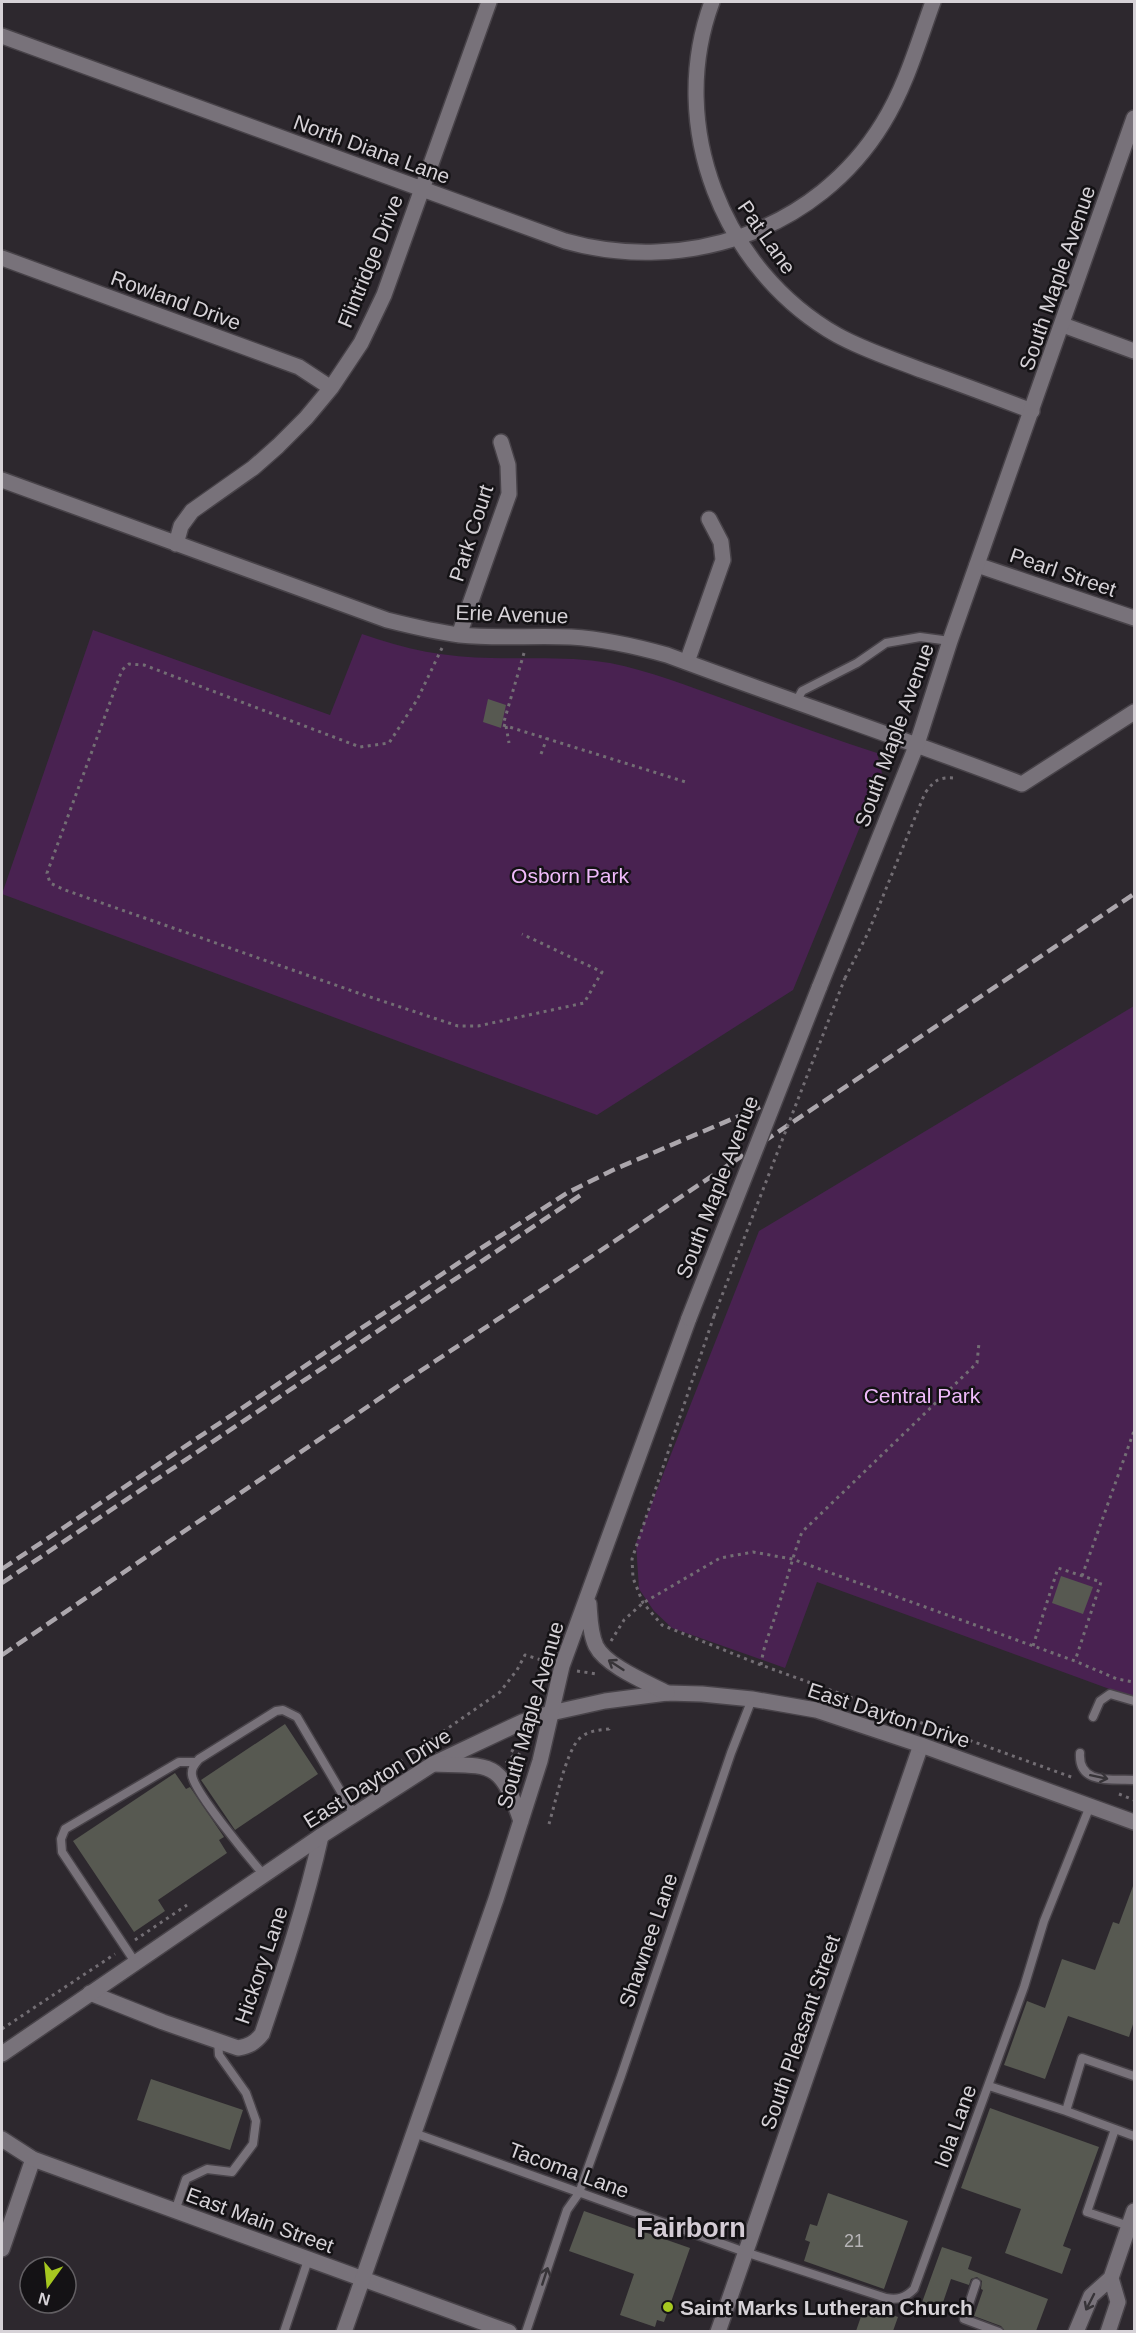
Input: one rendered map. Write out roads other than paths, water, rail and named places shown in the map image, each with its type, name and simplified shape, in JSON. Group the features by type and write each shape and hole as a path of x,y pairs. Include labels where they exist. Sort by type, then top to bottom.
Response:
{"street":[{"name":"Flintridge Drive","path":"176,544 181,526 192,511 278,446 331,388 361,343 384,295 489,2"},
{"name":"Pat Lane","path":"712,2 698,62 696,108 698,129 709,178 717,200 737,238 757,267 780,292 836,334 867,350 1032,411"},
{"name":"North Diana Lane","path":"2,36 565,241 638,254 670,253 704,248 769,225 809,202 846,170 882,126 901,91 933,2"},
{"name":"South Maple Avenue","path":"344,2331 496,1899 540,1761 562,1666 689,1318 917,744 950,641 1134,118"},
{"name":"Rowland Drive","path":"2,258 299,367 331,388"},
{"path":"1063,325 1134,351"},
{"name":"Park Court","path":"454,634 509,494 508,465 501,442"},
{"name":"Erie Avenue","path":"2,482 387,620 454,634 573,637 614,642 649,650 917,744 1022,784 1134,712"},
{"path":"687,662 723,560 721,542 709,519"},
{"name":"Pearl Street","path":"977,565 1134,618"},
{"path":"588,1598 590,1628 596,1647 614,1665 667,1693"},
{"name":"East Dayton Drive","path":"2,2054 321,1836 433,1764 522,1722 605,1701 667,1693 752,1699 816,1710 1134,1820"},
{"name":"South Pleasant Street","path":"718,2331 921,1745"},
{"path":"433,1764 475,1765 497,1773 512,1793 521,1821"},
{"name":"Hickory Lane","path":"90,1993 238,2048 256,2041 262,2034 312,1879 321,1836"},
{"name":"East Main Street","path":"2,2139 33,2159 508,2331"},
{"path":"2,2249 33,2159"},
{"path":"1076,2331 1091,2296 1111,2278 1134,2211"},
{"path":"1108,2331 1118,2302 1111,2278"}],"lane":[{"path":"796,702 802,691 857,663 886,643 920,637 950,641"},
{"path":"1093,1717 1100,1701 1110,1694 1134,1701"},
{"name":"Shawnee Lane","path":"526,2331 567,2210 579,2193 621,2076 752,1699"},
{"path":"264,1875 219,1818 192,1776 196,1762 276,1711 283,1710 297,1717 354,1814"},
{"path":"1080,1753 1079,1764 1084,1772 1094,1778 1134,1780"},
{"path":"135,1962 62,1852 61,1839 65,1828 179,1762 196,1762"},
{"name":"Iola Lane","path":"746,2252 886,2298 896,2299 906,2296 914,2289 1024,1987 1044,1921 1090,1806"},
{"path":"175,2211 186,2179 207,2169 232,2172 253,2144 256,2121 238,2079 219,2055 218,2041"},
{"path":"1066,2111 1082,2058 1134,2076"},
{"path":"989,2086 1134,2136"},
{"path":"1115,2129 1087,2212 1129,2226"},
{"name":"Tacoma Lane","path":"414,2133 746,2252"},
{"path":"284,2331 308,2260"},
{"path":"976,2283 964,2319 999,2331"}],"railway":[{"path":"2,1655 398,1386 1134,894"},
{"path":"2,1569 472,1254 567,1193 613,1170 760,1107"},
{"path":"2,1583 585,1192"}],"place":[{"name":"Saint Marks Lutheran Church","path":"668,2307"}],"district":[{"name":"Fairborn","path":"691,2228"}],"park label":[{"name":"Osborn Park","path":"570,875"},
{"name":"Central Park","path":"922,1395"}]}
